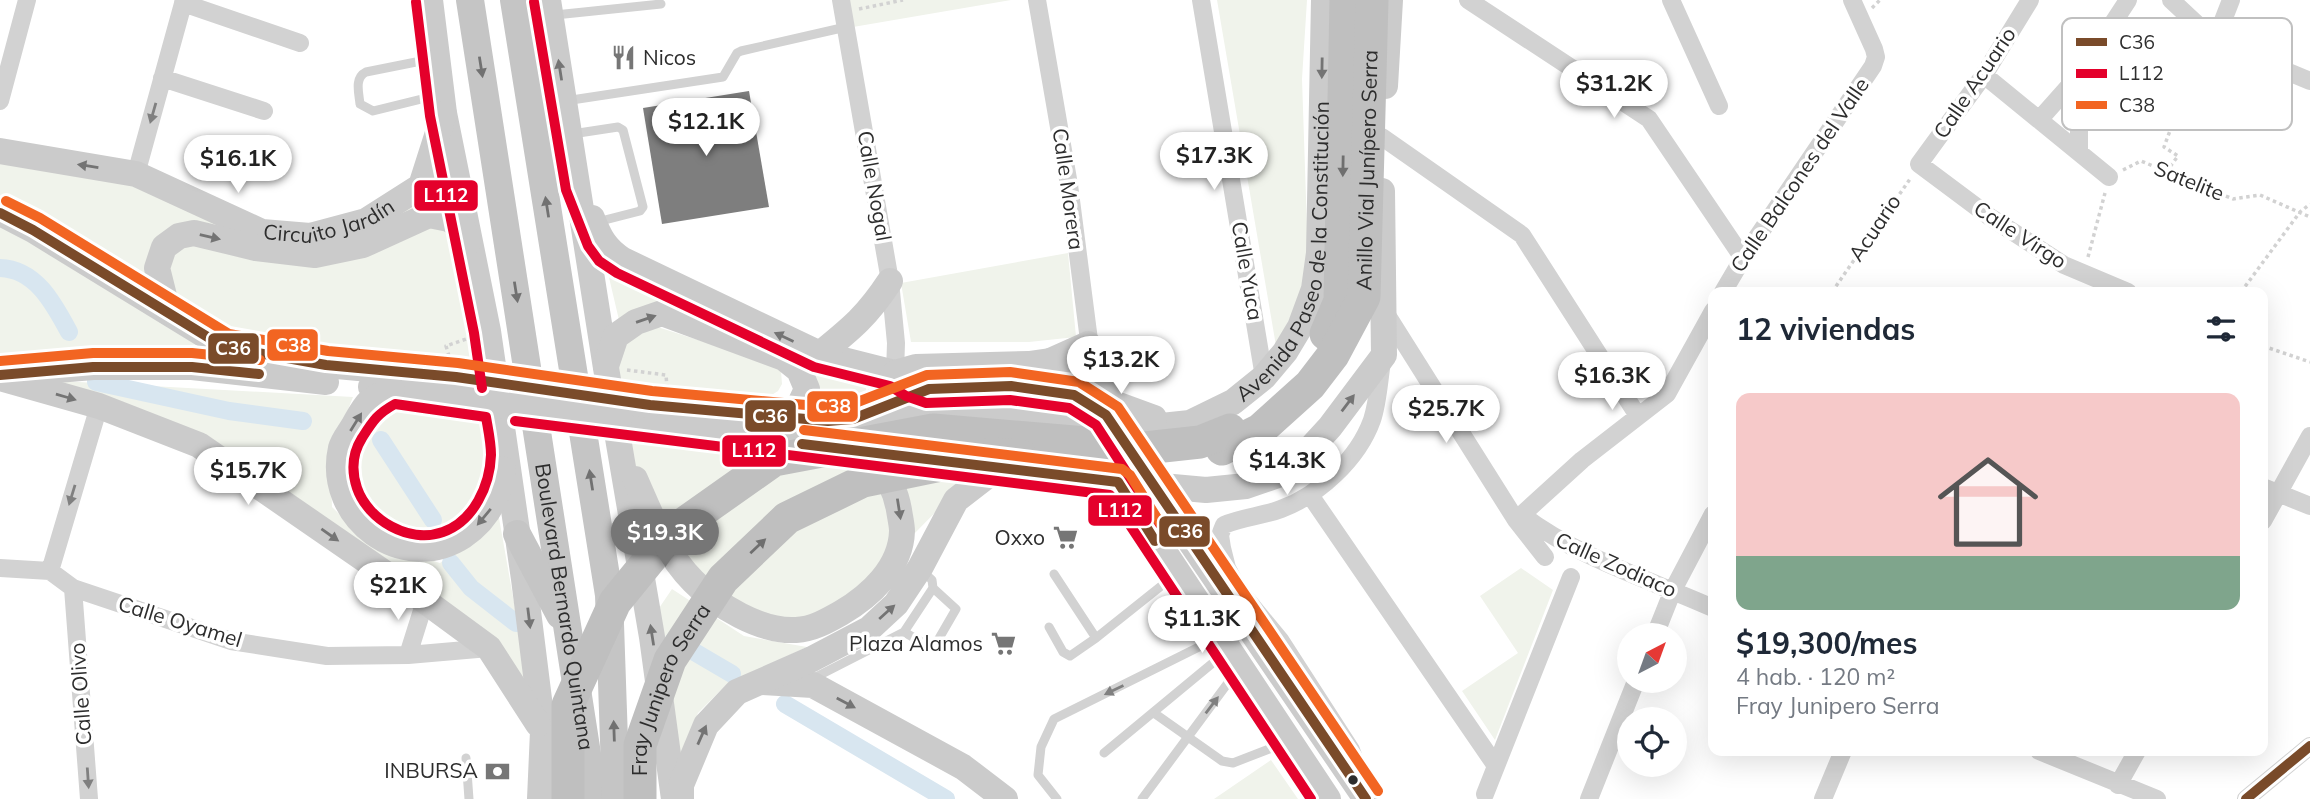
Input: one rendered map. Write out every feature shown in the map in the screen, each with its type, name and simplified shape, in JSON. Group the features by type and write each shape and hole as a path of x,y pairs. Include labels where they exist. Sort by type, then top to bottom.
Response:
{"highway":[{"name":"Anillo Vial Junípero Serra","path":"1226,440 1284,389 1318,351 1340,301 1346,0"},
{"name":"Anillo Vial Junípero Serra","path":"1226,440 1261,430 1310,385 1333,355 1364,297 1372,0"},
{"path":"568,799 569,705 615,602 672,532 774,460 933,430 1145,448 1226,440"},
{"name":"Fray Junipero Serra","path":"640,799 640,745 670,660 723,579 787,518 863,481 994,454 1157,466 1226,440"}],"main road":[{"name":"Boulevard Bernardo Quintana","path":"470,0 594,799"},
{"name":"Boulevard Bernardo Quintana","path":"514,0 610,595 616,799"},
{"path":"517,534 570,635"}],"street":[{"path":"0,101 27,0"},
{"name":"Boulevard Bernardo Quintana","path":"430,0 443,103 488,331 517,534 543,731 540,799"},
{"name":"Calle Morera","path":"1037,0 1069,185 1088,344 1084,387"},
{"name":"Calle Yuca","path":"1201,0 1264,377"},
{"name":"Avenida Paseo de la Constitución","path":"655,412 828,421 897,416 957,406 989,407 1152,427 1190,423 1233,402 1264,377 1285,352 1300,327 1314,289 1319,254 1324,0"},
{"path":"1368,799 1351,750 1280,640 1238,589 1227,568 1220,535 1224,525 1268,514 1310,495 1345,465 1359,446 1372,420 1384,355 1382,137 1390,0"},
{"path":"1468,0 1649,119 1742,258"},
{"path":"1671,0 1718,106"},
{"name":"Calle Balcones del Valle","path":"1726,287 1742,258 1873,66 1876,57 1852,0"},
{"name":"Calle Acuario","path":"1919,164 1984,75 2030,0"},
{"path":"2116,18 2128,0"},
{"path":"2171,0 2190,18"},
{"path":"2224,18 2231,0"},
{"path":"136,174 184,1 300,43"},
{"path":"550,8 606,368 652,637 674,799"},
{"name":"Calle Nogal","path":"843,13 890,281 896,343 895,373"},
{"path":"2292,73 2310,81"},
{"path":"1984,75 2109,177"},
{"path":"162,78 264,111"},
{"path":"2039,120 2062,94"},
{"name":"Circuito Jardín","path":"0,151 136,174 262,232 310,236 366,221 421,186 443,103"},
{"path":"2079,130 2079,152"},
{"path":"1382,137 1522,235 1638,416"},
{"name":"Calle Virgo","path":"1919,164 1990,217 2064,265 2116,287"},
{"path":"579,186 609,251 623,260 820,354 895,373 929,389"},
{"path":"0,213 33,230 224,346 326,365 456,377 489,393"},
{"path":"167,312 157,268 164,247 179,236 194,233 256,247 315,255 363,245 429,215 449,219 463,229 471,251"},
{"path":"820,354 858,324 890,281"},
{"path":"1383,309 1545,557"},
{"path":"606,368 616,335 636,322 663,313 784,358 799,370 807,389 798,408 774,417"},
{"path":"1519,517 1582,460 1667,394 1708,320"},
{"path":"853,419 883,393 895,373 916,367 1051,361 1088,344"},
{"path":"0,377 93,367 192,367 392,389 489,393 655,412 865,452 1206,490 1246,486 1281,474 1296,464 1330,427 1384,355"},
{"path":"865,452 907,446 1092,459 1098,453 1102,422 1077,370 1051,361"},
{"path":"0,377 99,406 199,445 489,648 543,731"},
{"path":"853,419 929,389 1011,386 1084,387 1113,403 1161,420 1190,423"},
{"path":"392,389 368,403 341,445 338,476 348,506 366,528 391,543 418,548 447,546 471,531 490,511 501,483 505,454"},
{"path":"0,568 50,571 99,406"},
{"path":"1190,423 1158,450 1160,466 1172,482 1206,490"},
{"path":"1190,423 1130,443 1118,457 1118,482 1328,799"},
{"path":"2310,436 2270,490 2310,506"},
{"path":"620,444 668,549 691,579 710,598 765,627 797,630 822,624 855,605 885,577 897,555 902,531 896,492 880,467 865,452"},
{"path":"681,799 681,785 706,725 737,692 812,659 869,629 927,578 956,500 1000,466"},
{"path":"1310,495 1496,766"},
{"path":"1168,509 1368,799"},
{"name":"Calle Zodiaco","path":"1519,517 1572,547 1708,606"},
{"path":"1660,623 1673,590 1708,524"},
{"name":"Calle Oyamel","path":"50,571 73,588 231,641 327,656 408,655 489,648"},
{"path":"1485,794 1572,577"},
{"name":"Calle Olivo","path":"73,588 89,799"},
{"path":"408,655 425,601"},
{"path":"757,681 813,685 963,767 1005,799"},
{"path":"1589,799 1631,693"},
{"path":"2246,799 2310,746"},
{"path":"1823,799 1841,756"},
{"path":"2051,756 2157,799"},
{"path":"2118,785 2134,756"}],"lane":[{"path":"550,8 661,4"},
{"path":"565,101 723,76 737,53 843,13"},
{"path":"438,58 361,75 358,81 360,104 373,111 443,103"},
{"path":"570,135 621,128 643,207 640,211 594,223"},
{"path":"1054,574 1096,638"},
{"path":"1049,627 1063,652 1070,656 1177,574"},
{"path":"802,685 904,632 927,578 956,609 934,647 904,632"},
{"path":"1104,753 1229,652"},
{"path":"1142,799 1188,738 1229,652"},
{"path":"1057,799 1038,775 1041,747 1054,719 1229,652"},
{"path":"1154,713 1222,761 1233,763 1288,741"},
{"path":"466,758 469,799"}],"path":[{"path":"843,13 903,0"},
{"path":"2166,172 2178,156 2164,148 2170,130"},
{"name":"Satelite","path":"2109,177 2140,161 2233,199 2260,195 2310,216"},
{"name":"Acuario","path":"1835,287 1919,164"},
{"path":"2084,273 2109,177"},
{"path":"2245,287 2300,212 2310,204"},
{"path":"456,377 446,346 488,331"},
{"path":"2268,348 2310,362"},
{"path":"606,368 666,375 655,412"}],"shaded area":[{"path":"848,0 1011,0 853,27"},
{"path":"1217,0 1307,0 1302,79 1308,258 1302,294 1276,346"},
{"path":"444,113 495,383 224,347 0,213 0,151 136,174 310,236 421,186"},
{"path":"0,225 203,344 0,359"},
{"path":"1068,253 1076,337 1029,342 911,342 901,283"},
{"path":"607,269 865,382 868,400 848,413 805,414 803,368 668,309 619,320"},
{"path":"645,323 770,363 781,371 782,384 778,391 759,403 652,394 621,387 619,367 622,351"},
{"path":"42,380 353,397 330,455 332,507 366,540 440,563 499,518 530,693 188,431"},
{"path":"392,389 498,405 501,483 447,546 366,528 341,445"},
{"path":"619,420 865,452 896,492 885,577 797,630 710,598 640,490"},
{"path":"881,460 973,474 912,536"},
{"path":"1521,568 1553,590 1495,740 1462,691 1518,653 1480,596"},
{"path":"672,589 744,636 807,647 728,683 698,713 680,758 653,617"},
{"path":"1271,760 1298,799 1214,799"}],"building":[{"path":"749,91 769,207 662,224 643,108"}],"waterway":[{"path":"0,268 24,274 34,281 57,310 69,332"},
{"path":"96,382 229,411 303,421"},
{"path":"381,440 433,520"},
{"path":"451,563 471,588 516,623"},
{"path":"674,640 732,674"},
{"path":"785,704 946,799"}],"tunnel":[{"path":"1074,395 1106,415 1161,499"}],"transit line":[{"name":"L112","path":"416,2 430,116 474,333 482,388"},
{"name":"L112","path":"534,2 566,190 588,246 599,261 617,273 814,367 890,386 906,396 926,403 1010,400 1069,408 1096,425 1160,524"},
{"name":"C38","path":"6,201 40,218 229,334 328,351 458,363 652,391 828,407 850,405 927,375 1010,372 1079,382 1118,407 1378,791"},
{"name":"C36","path":"0,213 33,230 224,347 326,365 456,377 650,405 828,421 853,419 929,389 1011,386 1074,395 1106,415 1366,799"},
{"name":"C38","path":"0,361 93,353 192,353 260,360"},
{"name":"C36","path":"0,375 93,367 192,367 259,374"},
{"name":"L112","path":"395,404 486,417 491,455 484,490 472,511 454,527 443,532 417,535 391,526 370,510 357,488 354,475 356,450 376,418 395,404"},
{"name":"L112","path":"515,421 1110,495 1311,799"},
{"name":"C38","path":"804,430 1122,469 1130,475 1167,534"},
{"name":"C36","path":"802,444 1118,482 1155,541"},
{"name":"C36","path":"2246,799 2310,746"}],"place":[{"name":"Nicos","path":"623,58"},
{"name":"Oxxo","path":"1065,538"},
{"name":"Plaza Alamos","path":"1003,644"},
{"name":"INBURSA","path":"498,771"}]}
